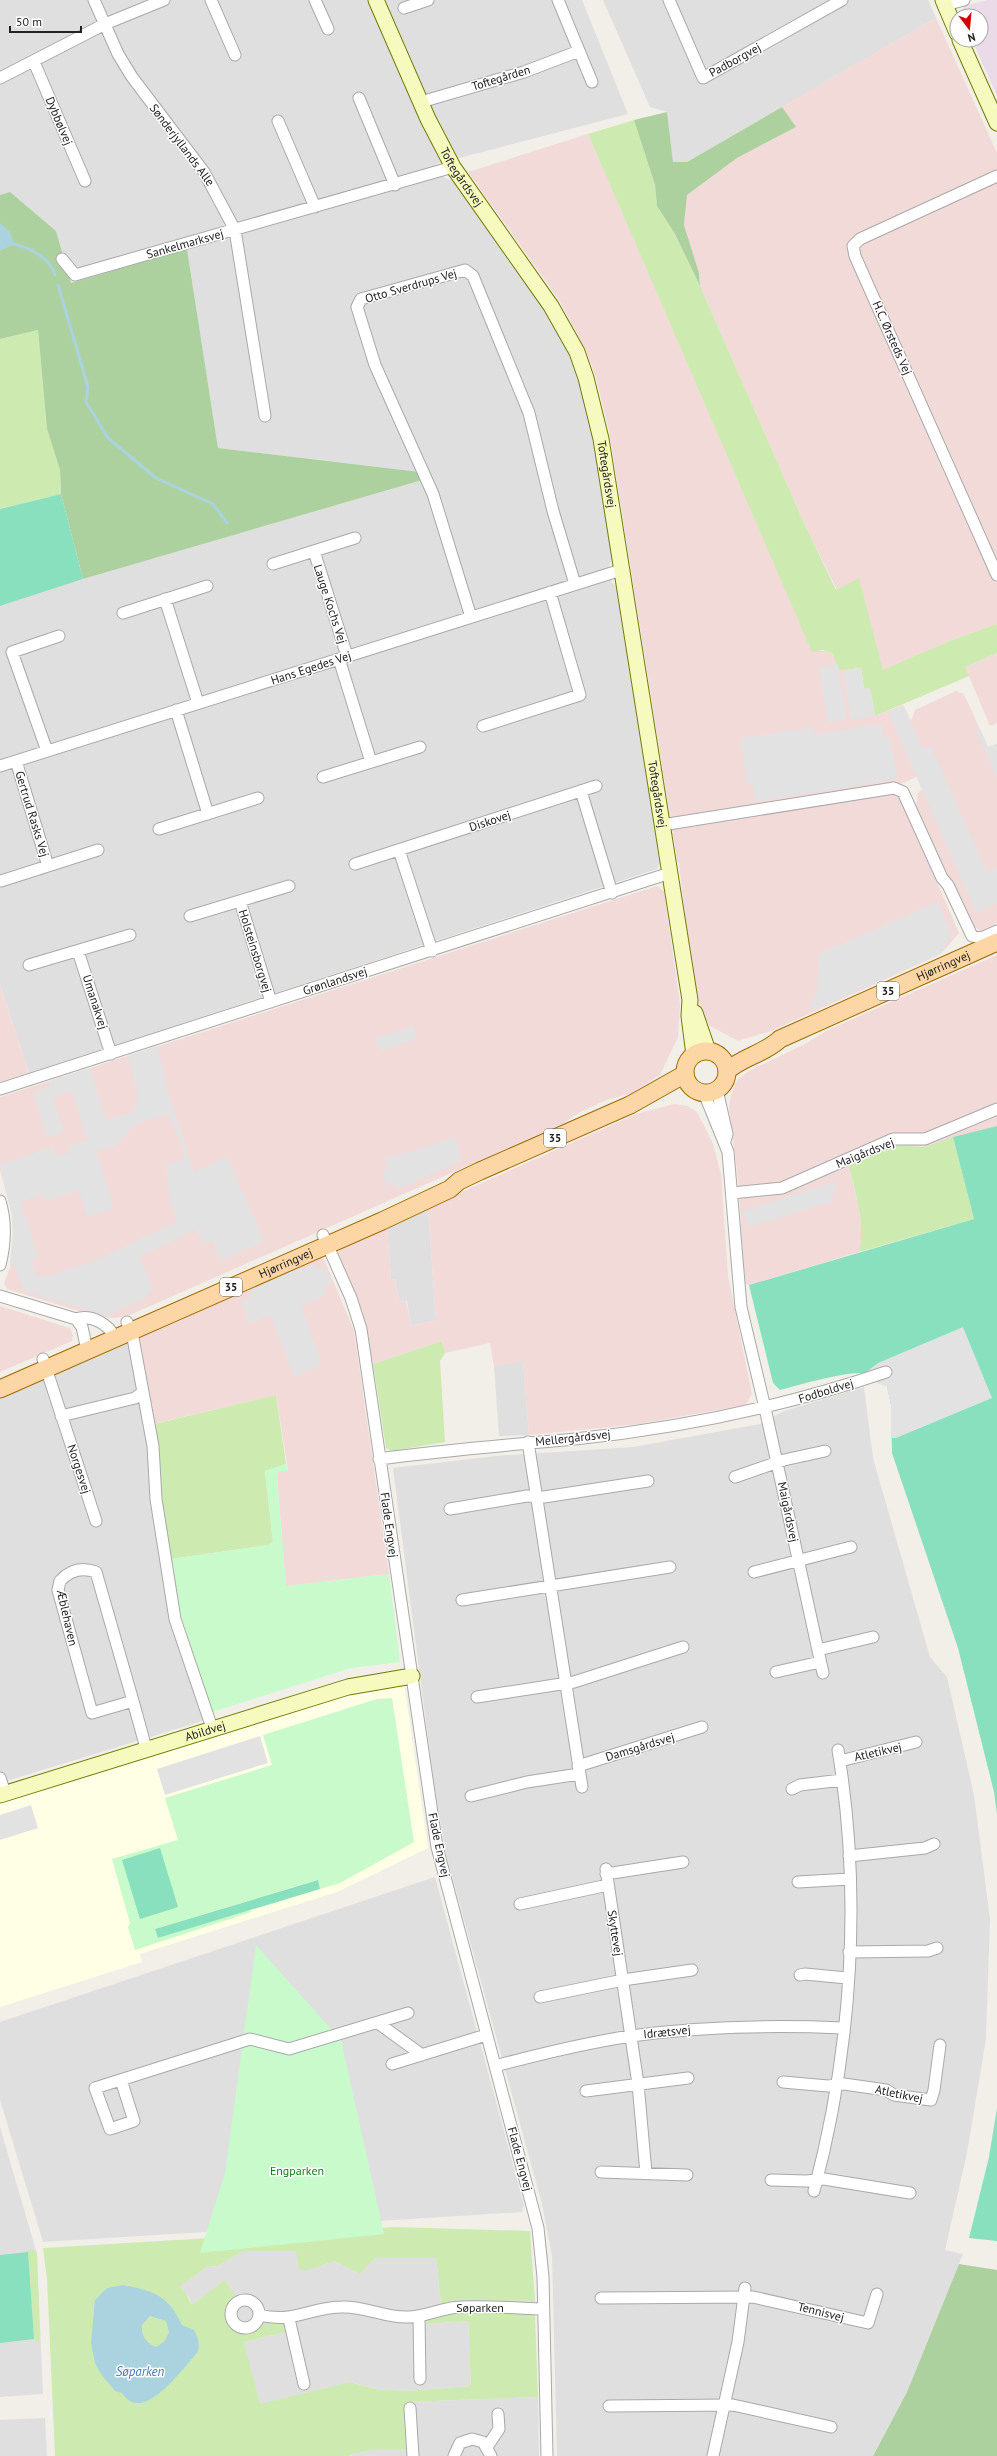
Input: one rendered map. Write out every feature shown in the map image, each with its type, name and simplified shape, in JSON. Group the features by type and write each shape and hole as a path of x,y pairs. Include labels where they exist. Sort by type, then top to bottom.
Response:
{"main road":[{"name":"Hjørringvej","path":"712,1058 734,1065 773,1045 780,1039 997,942"},
{"name":"35","path":"712,1058 726,1078 699,1086 687,1063 712,1058"},
{"name":"Hjørringvej","path":"0,1389 44,1364 86,1345 325,1240 450,1189 459,1182 630,1105 699,1086"},
{"name":"Hjørringvej","path":"0,1378 44,1364"}],"street":[{"name":"Sønderjyllands Alle","path":"94,0 132,77 204,172 236,230 265,416"},
{"path":"0,78 34,62 105,24 164,0"},
{"path":"211,0 235,55"},
{"path":"316,0 328,29"},
{"name":"Toftegårdsvej","path":"376,0 421,102 453,167 539,287 577,352 586,378 601,439 690,1000 712,1058"},
{"path":"404,8 428,0"},
{"path":"558,0 592,82"},
{"name":"Padborgvej","path":"668,0 703,78 842,0"},
{"path":"949,15 944,3 964,0"},
{"path":"964,48 997,123"},
{"name":"Toftegården","path":"421,102 524,72 579,50"},
{"name":"Dybbølvej","path":"34,62 85,181"},
{"path":"359,98 395,185"},
{"path":"278,121 315,207"},
{"name":"Sankelmarksvej","path":"62,259 75,275 395,185 453,167"},
{"name":"H.C. Ørsteds Vej","path":"997,176 860,239 853,246 858,263 997,575"},
{"name":"Otto Sverdrups Vej","path":"471,617 433,494 375,365 357,307 361,300 464,270 473,276 529,413 553,511 575,584"},
{"name":"Lauge Kochs Vej","path":"273,564 355,538"},
{"name":"Lauge Kochs Vej","path":"314,551 371,762"},
{"name":"Hans Egedes Vej","path":"0,766 621,570"},
{"path":"123,613 207,586"},
{"path":"483,726 580,695 550,592"},
{"path":"165,599 198,704"},
{"path":"47,751 12,652 59,636"},
{"path":"176,710 208,814"},
{"path":"323,777 420,747"},
{"name":"Gertrud Rasks Vej","path":"16,761 48,866"},
{"name":"Diskovej","path":"355,864 596,786"},
{"path":"662,825 894,788 903,792 942,878 948,885 972,936 981,938 997,931"},
{"path":"581,791 612,893"},
{"path":"159,829 258,798"},
{"name":"Gertrud Rasks Vej","path":"1,882 98,850"},
{"path":"399,850 432,951"},
{"name":"Grønlandsvej","path":"0,1089 612,893 670,873"},
{"name":"Holsteinsborgvej","path":"190,916 289,886"},
{"name":"Holsteinsborgvej","path":"240,901 271,1002"},
{"path":"29,966 130,935"},
{"name":"Umanakvej","path":"78,951 111,1054"},
{"name":"Maigårdsvej","path":"699,1086 725,1142 731,1169 741,1307 765,1408 822,1668 776,1672"},
{"name":"Maigårdsvej","path":"732,1193 782,1188 893,1139 925,1139 997,1109"},
{"path":"0,1201 4,1228 3,1250 0,1265"},
{"name":"Flade Engvej","path":"325,1240 351,1298 361,1329 437,1847 538,2228 543,2309 547,2456"},
{"path":"0,1296 76,1319 81,1317 98,1322 113,1333"},
{"path":"76,1319 82,1327 86,1345"},
{"path":"129,1326 153,1446 156,1499 175,1619 212,1728"},
{"name":"Norgesvej","path":"44,1364 96,1522"},
{"name":"Fodboldvej","path":"765,1408 826,1392 886,1372"},
{"path":"61,1416 135,1398 142,1392"},
{"name":"Mellergårdsvej","path":"380,1459 528,1442 576,1439 765,1408"},
{"path":"528,1442 582,1787"},
{"path":"735,1477 777,1463 825,1452"},
{"path":"450,1508 527,1496 536,1497 648,1481"},
{"name":"Maigårdsvej","path":"754,1572 851,1547"},
{"path":"462,1600 670,1567"},
{"name":"Æblehaven","path":"133,1701 92,1713 58,1590 60,1581 72,1571 87,1569 96,1572 133,1701 146,1748"},
{"path":"818,1650 874,1637"},
{"path":"477,1697 565,1683 683,1647"},
{"name":"Abildvej","path":"3,1794 146,1748 348,1687 412,1676"},
{"name":"Damsgårdsvej","path":"471,1796 579,1770 702,1727"},
{"name":"Atletikvej","path":"815,2185 836,2085 843,2028 849,1952 849,1856 839,1755 916,1742"},
{"path":"0,1778 3,1794"},
{"path":"792,1789 800,1785 842,1780"},
{"path":"849,1856 925,1848 934,1844"},
{"name":"Skyttevej","path":"646,2174 638,2084 606,1871 683,1862"},
{"path":"798,1882 850,1879"},
{"path":"520,1904 608,1885"},
{"path":"849,1952 928,1951 937,1948"},
{"path":"540,1997 623,1980 692,1970"},
{"path":"800,1976 805,1974 847,1978"},
{"path":"121,2080 134,2121 110,2129 95,2088 250,2039 289,2049 408,2014"},
{"path":"378,2023 422,2055"},
{"name":"Idrætsvej","path":"495,2066 575,2046 630,2036 732,2027 843,2028"},
{"path":"392,2064 486,2035"},
{"name":"Atletikvej","path":"783,2082 836,2085 844,2084 886,2090 894,2095 930,2100 934,2090 940,2045"},
{"path":"586,2091 688,2078"},
{"path":"601,2172 687,2175"},
{"path":"771,2180 815,2185 824,2179 910,2193"},
{"path":"713,2456 738,2342 744,2293"},
{"name":"Tennisvej","path":"601,2298 744,2293 753,2297 868,2323 877,2294"},
{"name":"Søparken","path":"259,2315 275,2319 288,2318 327,2307 368,2310 392,2317 418,2317 460,2307 543,2309"},
{"path":"418,2317 420,2379"},
{"path":"288,2318 304,2384"},
{"path":"609,2406 724,2404 831,2427"},
{"path":"410,2408 413,2456"},
{"path":"454,2456 456,2447 466,2440 478,2440 489,2451 499,2429 498,2414"}],"shaded area":[{"path":"0,0 582,0 628,114 436,164 445,178 454,181 545,311 570,356 578,380 593,437 612,560 608,568 612,583 616,586 660,863 657,869 29,1073 0,984 0,606 83,579 421,480 420,472 218,448 187,249 70,283 56,231 10,193 0,195"},
{"path":"603,0 928,0 936,18 687,162 673,163 667,112 650,107"},
{"path":"987,0 997,0 997,96 976,48 989,48 989,8 963,8 964,6"},
{"path":"936,18 997,153 997,624 952,640 883,671 859,579 837,590 804,523 700,286 699,273 684,225 687,195 737,158 796,127 782,107"},
{"path":"588,134 812,651 828,651 836,658 838,664 853,668 875,716 903,705 911,721 915,710 956,691 964,694 988,747 997,744 997,923 980,931 968,922 916,806 918,793 922,789 917,777 895,786 959,933 941,954 771,1031 738,1041 710,1026 701,1011 690,961 679,863 677,861 609,431 595,374 585,349 559,300 468,172"},
{"path":"997,653 997,723 990,726 965,667"},
{"path":"838,664 846,719 828,722 819,667"},
{"path":"861,668 864,689 870,688 875,716 851,720 843,671"},
{"path":"903,705 923,749 931,746 987,872 997,868 997,903 976,912 888,712"},
{"path":"881,724 884,738 890,737 897,779 755,802 753,785 747,785 741,738 813,727 814,735"},
{"path":"980,729 988,747 997,744 997,778 976,731"},
{"path":"657,886 664,891 680,1004 678,1037 660,1075 630,1094 609,1099 580,1112 564,1123 130,1315 114,1318 95,1316 7,1289 4,1284 10,1267 13,1233 12,1214 0,1170 0,1097"},
{"path":"937,902 952,935 941,954 813,1010 810,1004 817,989 819,954"},
{"path":"997,955 997,1126 925,1147 897,1145 848,1164 859,1207 862,1240 859,1252 749,1285 745,1284 738,1179 729,1108 731,1095 737,1080 749,1071 805,1044 828,1030"},
{"path":"0,984 29,1073 0,1082"},
{"path":"413,1026 417,1039 380,1051 375,1038"},
{"path":"157,1046 168,1092 194,1172 227,1157 264,1241 221,1261 212,1241 204,1245 196,1229 139,1257 153,1288 144,1299 105,1316 24,1291 14,1266 10,1265 13,1233 12,1214 0,1165 53,1147 56,1156 71,1152 69,1146 87,1140 72,1091 53,1097 64,1132 47,1137 33,1092 50,1087 49,1081 90,1068 106,1120 133,1112 138,1098 128,1056","holes":["168,1114 170,1122 173,1121 185,1159 166,1165 170,1200 177,1222 92,1262 42,1278 41,1275 36,1277 31,1260 38,1257 20,1202 43,1195 45,1201 79,1190 87,1217 114,1208 96,1151 117,1145 134,1125"]},
{"path":"674,1104 688,1106 697,1112 713,1144 721,1174 728,1276 752,1394 746,1405 639,1424 529,1435 523,1361 494,1366 490,1343 445,1353 442,1341 373,1364 366,1330 341,1266 338,1253 340,1247 387,1225 391,1280 395,1279 399,1302 406,1300 411,1326 436,1320 428,1207 639,1113"},
{"path":"456,1137 461,1161 396,1190 393,1184 386,1186 382,1171 388,1169 385,1159"},
{"path":"834,1182 837,1192 831,1194 833,1201 749,1227 743,1211"},
{"path":"428,1207 436,1320 411,1326 407,1301 399,1302 395,1279 391,1280 387,1225"},
{"path":"320,1255 325,1262 354,1330 389,1574 286,1586 277,1477 278,1472 288,1470 276,1395 152,1424 137,1336 176,1323 216,1301"},
{"path":"315,1263 318,1270 325,1267 332,1283 324,1286 327,1295 301,1306 322,1364 294,1377 271,1315 249,1323 241,1300 250,1297 248,1290 300,1267 302,1270"},
{"path":"0,1306 70,1328 73,1336 72,1341 0,1372"},
{"path":"963,1327 992,1398 896,1438 891,1438 891,1405 887,1386 879,1384 865,1373 878,1363"},
{"path":"129,1340 150,1446 172,1620 205,1715 202,1721 0,1783 0,1397"},
{"path":"523,1360 529,1435 499,1436 494,1366"},
{"path":"864,1387 873,1458 930,1657 947,1677 974,1795 990,1919 986,2039 967,2153 945,2250 963,2254 907,2392 873,2456 557,2456 552,2256 542,2204 446,1854 434,1784 393,1468 496,1456 633,1447 760,1424 784,1411"},
{"path":"404,1683 428,1848 337,1892 140,1954 142,1962 0,2007 0,1803 361,1690"},
{"path":"260,1736 268,1763 165,1795 157,1769"},
{"path":"31,1805 38,1828 0,1840 0,1815"},
{"name":"Engparken","path":"435,1877 524,2205 522,2212 43,2242 0,2100 0,2022"},
{"path":"0,2127 37,2254 43,2394 0,2397"},
{"path":"243,2251 297,2251 310,2270 334,2261 360,2274 375,2258 436,2258 441,2304 454,2300 535,2301 535,2313 427,2324 468,2321 471,2386 405,2391 376,2389 350,2382 259,2405 244,2342 289,2331 257,2328 250,2332 236,2331 227,2319 226,2311 233,2299 192,2305 189,2297 178,2287 207,2267 218,2266"},
{"path":"538,2397 539,2456 349,2456 362,2451 384,2448 408,2450 406,2402"},
{"path":"45,2418 47,2456 0,2456 0,2420"}],"green space":[{"path":"782,107 796,127 737,158 687,195 684,225 699,273 700,286 675,234 657,206 655,185 634,120 667,112 673,162 687,162"},
{"path":"634,120 655,185 657,206 675,234 700,286 804,523 836,590 859,578 883,670 952,640 997,624 997,653 965,667 969,676 875,716 870,688 864,689 861,668 838,670 833,654 823,650 812,652 588,134"},
{"path":"10,192 56,231 71,283 187,249 218,448 420,472 422,480 83,579 61,494 60,470 47,429 38,330 0,339 0,195"},
{"path":"38,330 47,429 60,470 61,494 0,509 0,339"},
{"path":"61,494 83,579 0,606 0,509"},
{"path":"997,1126 997,1814 994,1792 958,1648 892,1453 891,1405 887,1386 881,1384 866,1374 859,1373 837,1376 780,1390 773,1383 749,1285 974,1219 953,1137"},
{"path":"953,1137 974,1219 859,1252 861,1230 859,1208 848,1164 897,1145 925,1147"},
{"path":"442,1341 445,1353 440,1361 445,1442 392,1451 386,1448 373,1364"},
{"path":"276,1395 286,1464 265,1471 273,1542 269,1545 170,1559 160,1498 154,1424"},
{"path":"286,1464 288,1471 278,1472 277,1477 286,1586 389,1574 400,1662 351,1668 212,1712 179,1609 170,1559 270,1545 273,1541 265,1471"},
{"path":"392,1698 414,1842 340,1883 320,1889 317,1880 155,1929 158,1938 250,1910 251,1912 135,1950 128,1927 130,1923 112,1859 178,1840 165,1798 272,1765 263,1735 377,1699"},
{"path":"160,1848 178,1907 140,1919 122,1860"},
{"path":"318,1880 320,1889 158,1938 155,1929"},
{"name":"Engparken","path":"256,1945 341,2040 384,2234 200,2253 225,2173"},
{"path":"997,2108 997,2241 969,2238 989,2157"},
{"path":"395,2227 530,2231 535,2301 454,2300 441,2304 436,2258 375,2258 360,2274 334,2261 310,2270 299,2270 296,2251 243,2251 218,2266 207,2267 179,2287 184,2290 192,2305 225,2280 236,2297 227,2309 227,2318 236,2331 250,2332 261,2323 283,2323 289,2328 290,2331 244,2342 260,2404 350,2382 376,2389 405,2391 471,2386 468,2321 426,2324 428,2320 448,2312 460,2311 535,2313 538,2397 406,2402 408,2450 371,2450 349,2456 55,2456 47,2279 43,2248"},
{"path":"35,2250 37,2254 40,2342 34,2339 27,2251"},
{"path":"28,2252 34,2339 0,2343 0,2255"},
{"path":"959,2264 997,2270 997,2456 873,2456 907,2392"}],"water":[{"path":"0,223 10,232 14,244 0,251"},
{"name":"Søparken","path":"123,2285 152,2292 171,2307 182,2325 194,2330 198,2339 199,2347 197,2353 182,2371 162,2391 151,2399 140,2403 131,2401 122,2393 115,2391 101,2374 95,2363 91,2343 95,2300 107,2288","holes":["150,2316 166,2321 169,2332 165,2341 156,2347 149,2343 143,2336 142,2325"]}],"waterway":[{"path":"14,244 27,248 39,255 49,264 55,275"},
{"path":"58,285 88,387 86,402 108,438 156,478 213,504 227,523"}]}
